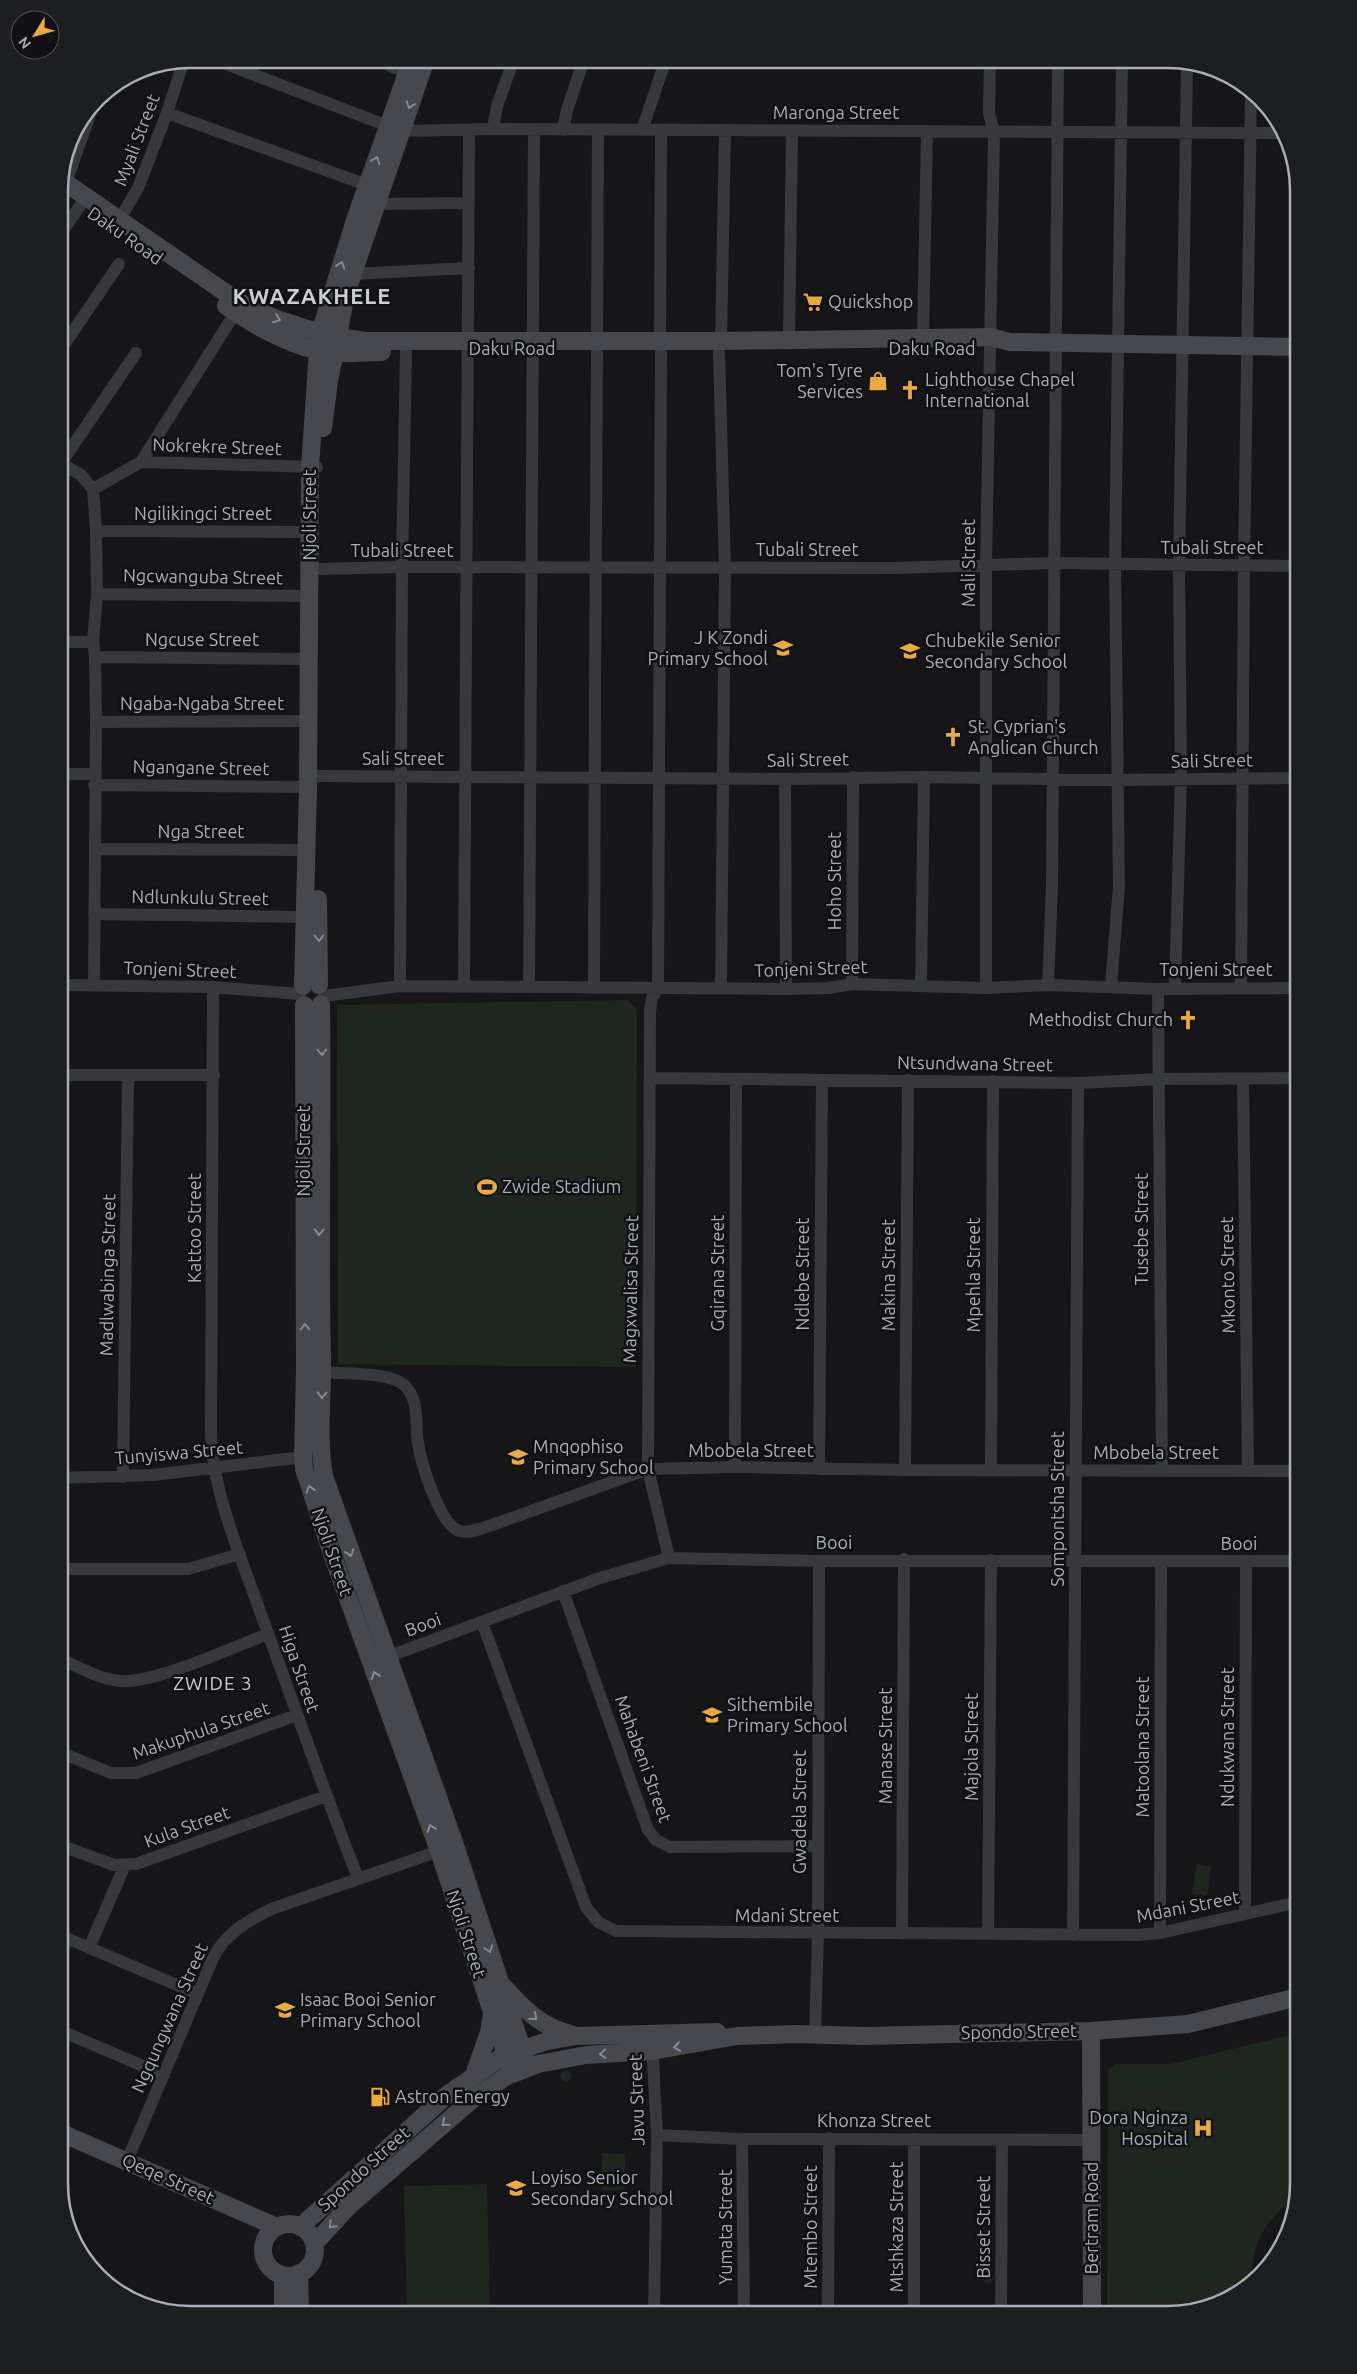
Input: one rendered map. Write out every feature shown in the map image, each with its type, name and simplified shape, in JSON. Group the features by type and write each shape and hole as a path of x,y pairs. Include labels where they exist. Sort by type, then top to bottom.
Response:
{"main road":[{"name":"Njoli Street","path":"327,343 377,204 409,68"},
{"name":"Njoli Street","path":"422,68 367,185 327,343 314,467 310,532 308,658 308,721 313,781 307,850 306,917 323,1109 319,1238 322,1372 320,1452 324,1476 455,1845 501,1983 514,2051 520,2070"},
{"name":"Daku Road","path":"68,184 100,208 116,225"},
{"name":"Daku Road","path":"68,189 80,206 116,225 237,307 274,318 327,343 406,351 469,344"},
{"name":"Daku Road","path":"720,347 789,340 922,337 990,343"},
{"name":"Daku Road","path":"327,343 366,341 720,347 1056,342 1290,347"},
{"name":"Njoli Street","path":"314,467 316,569 312,995 302,1457 316,1509 439,1851 492,2012 514,2051"},
{"path":"501,1983 539,2022 557,2031 576,2036"},
{"name":"Spondo Street","path":"300,2227 383,2151 474,2075 514,2051 576,2036 703,2032 737,2036 815,2034 865,2036 1091,2031 1188,2024 1290,1999"},
{"path":"474,2075 489,2032 492,2012"},
{"name":"Bertram Road","path":"1091,2031 1092,2306"},
{"name":"Spondo Street","path":"314,2244 350,2206 429,2136 473,2099 520,2070 586,2055 652,2051 737,2036"},
{"name":"Qeqe Street","path":"68,2136 277,2228"},
{"path":"288,2224 300,2227 307,2231 314,2244 312,2262 291,2274 272,2269 264,2253 265,2241 277,2228 288,2224"},
{"path":"284,2306 291,2274"},
{"path":"291,2274 298,2306"}],"street":[{"name":"Myali Street","path":"116,225 138,188 167,113 181,68"},
{"path":"237,68 394,128"},
{"path":"493,128 495,112 511,68"},
{"path":"563,130 567,110 581,68"},
{"path":"642,130 662,68"},
{"name":"Mali Street","path":"986,988 986,564 994,133 989,113 990,68"},
{"path":"1048,985 1052,778 1058,68"},
{"path":"1111,986 1119,886 1115,565 1120,344 1122,68"},
{"path":"1175,987 1181,778 1179,566 1187,70"},
{"path":"1240,986 1251,101"},
{"path":"167,113 367,185"},
{"name":"Maronga Street","path":"394,128 994,133 1275,133"},
{"path":"464,986 469,130"},
{"path":"529,986 533,568 532,344 534,130"},
{"path":"594,988 593,778 597,568 598,130"},
{"name":"Magxwalisa Street","path":"661,131 658,989 652,998 650,1012 648,1469 669,1558"},
{"path":"721,988 725,567 720,347 725,131"},
{"path":"789,340 792,131"},
{"path":"922,337 926,131"},
{"path":"76,147 81,134"},
{"path":"377,204 468,203"},
{"path":"68,223 80,206"},
{"path":"68,339 119,264"},
{"path":"353,274 469,268"},
{"path":"141,462 237,307"},
{"path":"400,986 402,567 406,351"},
{"path":"68,451 136,353"},
{"name":"Nokrekre Street","path":"90,486 141,462 314,467"},
{"path":"68,468 90,486 96,531 97,594 93,642 96,722 94,780 94,985"},
{"name":"Ngilikingci Street","path":"96,531 310,532"},
{"name":"Tubali Street","path":"316,569 402,567 895,568 986,564 1290,566"},
{"name":"Ngcwanguba Street","path":"97,594 310,596"},
{"path":"68,642 93,642"},
{"name":"Ngcuse Street","path":"95,657 308,658"},
{"name":"Ngaba-Ngaba Street","path":"96,722 308,721"},
{"name":"Sali Street","path":"313,781 402,775 530,778 785,779 852,777 1119,780 1290,778"},
{"name":"Ngangane Street","path":"68,776 94,780 313,781"},
{"name":"Hoho Street","path":"852,777 852,984"},
{"path":"921,985 924,777"},
{"path":"785,779 786,988"},
{"name":"Nga Street","path":"95,849 307,850"},
{"name":"Ndlunkulu Street","path":"94,914 306,917"},
{"name":"Tonjeni Street","path":"68,985 213,987 312,995 400,986 658,989 829,988 852,984 986,988 1048,985 1158,988 1240,986 1290,988"},
{"name":"Kattoo Street","path":"213,987 211,1431 214,1469"},
{"name":"Tusebe Street","path":"1158,988 1162,1470"},
{"path":"68,1075 214,1076"},
{"name":"Madlwabinga Street","path":"123,1477 128,1075"},
{"name":"Ntsundwana Street","path":"651,1078 1078,1083 1159,1079 1290,1078"},
{"name":"Mkonto Street","path":"1244,1079 1248,1470"},
{"name":"Gqirana Street","path":"735,1467 736,1080"},
{"name":"Ndlebe Street","path":"819,1468 822,1080"},
{"name":"Makina Street","path":"905,1470 908,1080"},
{"name":"Mpehla Street","path":"991,1470 993,1081"},
{"name":"Sompontsha Street","path":"1073,1935 1078,1083"},
{"name":"Mbobela Street","path":"322,1372 389,1377 405,1385 411,1393 415,1404 418,1444 439,1508 448,1523 460,1531 477,1530 648,1469 735,1467 905,1470 1290,1470"},
{"name":"Tunyiswa Street","path":"68,1478 123,1477 214,1469 302,1457"},
{"name":"Higa Street","path":"214,1469 240,1554 268,1634 326,1796 358,1878"},
{"path":"68,1569 188,1569 240,1554"},
{"name":"Booi","path":"387,1657 626,1569 669,1558 1290,1561"},
{"name":"Manase Street","path":"902,1934 904,1559"},
{"name":"Gwadela Street","path":"815,2034 818,1933 819,1560"},
{"name":"Majola Street","path":"988,1934 991,1560"},
{"name":"Matoolana Street","path":"1160,1933 1161,1561"},
{"name":"Ndukwana Street","path":"1245,1914 1246,1561"},
{"name":"Mahabeni Street","path":"563,1592 648,1830 656,1840 670,1847 818,1846"},
{"name":"Mdani Street","path":"482,1622 591,1916 605,1927 622,1932 1073,1935 1160,1933 1290,1904"},
{"path":"68,1662 106,1678 130,1681 143,1680 268,1634"},
{"name":"Makuphula Street","path":"68,1756 111,1773 136,1773 297,1715"},
{"name":"Kula Street","path":"68,1849 101,1862 125,1865 136,1864 326,1796"},
{"name":"Ngqungwana Street","path":"127,2161 218,1950 240,1926 274,1908 439,1851"},
{"path":"89,1948 125,1865"},
{"path":"68,1939 198,1994"},
{"name":"Javu Street","path":"652,2033 657,2136 654,2306"},
{"path":"68,2034 164,2075"},
{"name":"Khonza Street","path":"657,2136 742,2139 1092,2140"},
{"name":"Mtembo Street","path":"828,2306 829,2138"},
{"name":"Mtshkaza Street","path":"914,2138 914,2306"},
{"name":"Yumata Street","path":"742,2139 744,2306"},
{"name":"Bisset Street","path":"1001,2306 1002,2140"}],"shaded area":[{"name":"Zwide Stadium","path":"628,1000 637,1010 636,1367 338,1364 337,1005"},
{"path":"1197,1864 1211,1867 1207,1896 1192,1894"},
{"name":"Dora Nginza Hospital","path":"1290,2035 1290,2184 1287,2203 1263,2231 1256,2246 1252,2272 1235,2286 1214,2297 1183,2305 1107,2306 1108,2071 1115,2064 1171,2064"},
{"path":"566,2070 572,2076 566,2082 560,2076"},
{"path":"638,2086 644,2092 638,2098 632,2092"},
{"path":"602,2153 625,2154 625,2191 602,2190"},
{"path":"487,2184 490,2306 407,2306 404,2186"},
{"path":"988,2272 994,2278 988,2284 982,2278"}],"place":[{"name":"Quickshop","path":"813,302"},
{"name":"Tom's Tyre Services","path":"878,381"},
{"name":"Lighthouse Chapel International","path":"910,390"},
{"name":"J K Zondi Primary School","path":"783,648"},
{"name":"Chubekile Senior Secondary School","path":"910,651"},
{"name":"St. Cyprian's Anglican Church","path":"953,737"},
{"name":"Methodist Church","path":"1188,1020"},
{"name":"Zwide Stadium","path":"487,1187"},
{"name":"Mnqophiso Primary School","path":"518,1457"},
{"name":"Sithembile Primary School","path":"712,1715"},
{"name":"Isaac Booi Senior Primary School","path":"285,2010"},
{"name":"Astron Energy","path":"380,2097"},
{"name":"Dora Nginza Hospital","path":"1203,2128"},
{"name":"Loyiso Senior Secondary School","path":"516,2188"}],"district":[{"name":"KWAZAKHELE","path":"312,296"},
{"name":"ZWIDE 3","path":"213,1683"}]}
